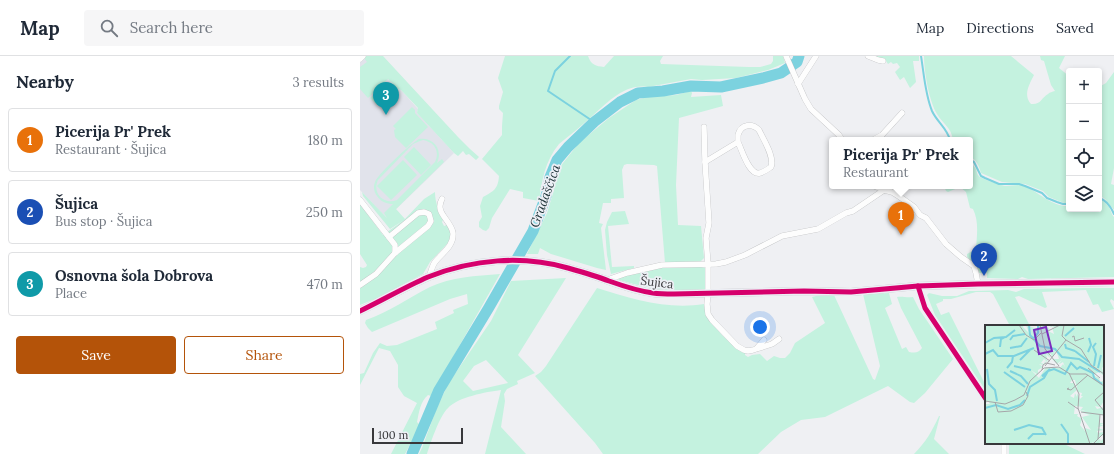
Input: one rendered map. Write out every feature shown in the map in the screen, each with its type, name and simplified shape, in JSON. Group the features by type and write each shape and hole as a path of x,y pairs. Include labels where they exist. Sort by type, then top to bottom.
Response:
{"street":[{"path":"360,59 363,56"},
{"path":"786,56 811,109 840,137"},
{"path":"798,84 816,56"},
{"path":"868,56 878,60 883,60"},
{"path":"878,137 902,113"},
{"path":"745,126 756,126 773,162 771,167 759,174 750,170 738,142 738,135 745,126"},
{"path":"704,127 709,223 706,238 708,264 708,314 737,346 748,351 772,344 779,339"},
{"path":"705,162 738,142"},
{"path":"884,190 892,192 900,197 914,207 920,215 926,218 946,244 961,258 974,266 978,284"},
{"name":"Šujica","path":"607,280 627,272 662,265 716,264 726,262 745,255 782,236 818,229 846,213 853,211 884,190"},
{"path":"429,277 434,263 452,241 453,234 451,226 439,208 439,204 442,199"},
{"path":"360,200 395,245 395,253"},
{"path":"360,285 376,274 395,253 428,226 431,221 429,214 424,212 418,213 389,237"},
{"name":"Šujica","path":"360,311 429,277 453,269 478,263 495,261 537,261 568,268 653,294 804,291 851,292 918,286 1114,282"},
{"path":"918,286 925,308 985,398"},
{"path":"756,349 764,340"}],"shaded area":[{"path":"364,58 369,60 398,89 401,90 418,109 417,113 454,153 387,218 360,190 360,61"}],"green space":[{"path":"366,56 383,56 458,137 479,157 476,160 469,154 466,155 463,151 458,156 454,153 417,113 418,108 388,79 368,98 360,89 360,67 367,62 364,58"},
{"path":"505,56 588,56 594,64 604,67 614,56 663,56 660,61 661,64 760,67 771,64 773,61 773,56 783,56 785,63 768,70 736,78 702,80 691,79 648,87 631,88 623,91 609,101 554,150 547,164 539,201 523,198 523,192 510,189 492,218 489,228 486,231 479,227 479,222 482,217 480,206 483,197 493,191 498,184 499,176 482,159 502,135 503,113 499,109 499,106 503,92 498,78"},
{"path":"870,56 919,56 919,61 913,61 916,82 910,88 904,77 900,80 895,72 900,67 897,63 893,64 891,62 888,64 884,58 877,59"},
{"path":"924,56 1011,56 1034,75 1029,86 1027,97 1031,104 1034,104 1055,91 1051,85 1044,61 1041,60 1040,56 1065,56 1059,68 1066,74 1066,203 1049,197 1043,191 1025,184 1002,182 981,173 973,159 973,137 952,137 949,129 934,108 928,86"},
{"path":"1114,72 1114,168 1111,184 1114,185 1114,210 1102,197 1102,85 1106,83"},
{"path":"387,82 394,89 377,105 370,98"},
{"path":"691,91 691,97 721,95 723,106 679,118 676,185 678,225 701,226 704,258 700,262 665,263 657,166 654,165 624,165 622,170 624,198 611,199 611,203 603,203 599,223 603,224 601,228 606,270 551,254 540,248 538,254 527,254 547,213 554,190 555,176 579,143 609,118 636,100 651,96 676,95"},
{"path":"412,107 415,110 415,113 428,127 406,148 395,137 394,130 396,129 393,126"},
{"path":"424,139 433,142 439,153 437,163 442,159 444,162 396,209 405,219 424,199 435,192 436,203 443,220 442,222 444,226 447,225 451,232 450,240 430,262 423,274 375,299 360,305 360,267 363,268 367,265 360,254 360,204 383,235 404,220 390,229 363,196 362,192 387,218 384,213 393,204 380,200 374,189 375,182 388,166 415,141","holes":["423,140 431,143 437,151 435,162 397,200 387,201 380,197 376,189 378,180 413,144"]},
{"path":"414,147 431,165 421,175 404,157"},
{"path":"403,160 417,175 391,200 377,186"},
{"path":"973,166 978,175 982,178 1004,186 1024,186 1051,202 1066,206 1066,212 1102,212 1102,200 1109,207 1114,217 1114,277 1028,279 1022,277 1018,279 987,278 987,273 979,273 976,265 967,257 967,254 976,249 976,218 973,209 970,208 966,192 962,189 973,189"},
{"path":"945,189 955,189 948,192"},
{"path":"625,211 629,224 608,226 612,267 634,266 634,268 611,274 607,255 605,230 612,212"},
{"path":"661,268 706,268 706,290 659,289 618,279"},
{"path":"500,274 431,396 428,395 423,401 420,407 417,422 420,425 405,454 391,454 417,403 404,396 398,387 398,365 390,351 379,348 360,385 360,374 364,373 373,353 380,343 387,346 397,345 437,329 435,322 454,313 453,310 468,304 467,294 450,299 372,332 365,323 366,320 383,313 430,287 446,281"},
{"path":"566,278 518,355 535,373 517,381 518,384 507,389 504,394 505,401 501,427 526,454 485,454 501,390 465,398 453,404 441,417 427,454 419,454 448,384 491,321 511,281","holes":["486,360 508,383 473,391 463,381 474,366"]},
{"path":"597,288 650,302 677,306 704,304 706,316 722,335 748,357 760,354 767,361 774,356 785,358 790,353 795,343 825,323 812,297 834,295 873,379 875,380 880,366 863,294 889,293 892,304 885,308 902,349 906,347 909,352 918,352 922,348 901,308 897,297 913,297 919,309 953,359 925,393 914,403 910,402 888,386 825,417 801,420 781,432 758,454 603,454 535,376 546,366"},
{"path":"1114,288 1114,301 1111,299 1110,301 1114,309 1102,312 1098,304 1093,305 1086,290 1042,292 1047,307 1045,308 1019,296 1015,297 1029,325 1009,325 993,294 990,292 976,292 951,299 943,299 943,301 936,304 941,315 949,312 985,384 985,390 935,315 927,295 929,293 942,296 957,296 969,291 1008,290 1016,292 1024,289"},
{"path":"939,416 934,439 949,454 914,454 934,427"},
{"path":"1009,444 1064,444 1085,454 1009,454"}],"waterway":[{"path":"570,56 555,71 548,91 594,122"},
{"name":"Gradaščica","path":"412,454 439,390 533,231 557,160 568,147 594,122 620,102 638,93 663,91 691,86 721,87 763,78 781,73 797,62 799,56"},
{"path":"921,56 926,91 932,111 949,137"},
{"path":"973,162 981,176 985,178 999,184 1019,184 1042,193 1047,198 1066,204"},
{"path":"1102,199 1108,204 1114,214"}],"cycle path":[{"path":"360,311 411,285 445,271 480,263 515,260 551,264 599,277 636,290 664,294 804,291 851,292 918,286 1114,282"},
{"path":"918,286 925,308 985,398"}],"place":[{"name":"Osnovna šola Dobrova","path":"386,115"},
{"name":"Picerija Pr' Prek","path":"901,235"},
{"name":"Šujica","path":"984,276"}]}
